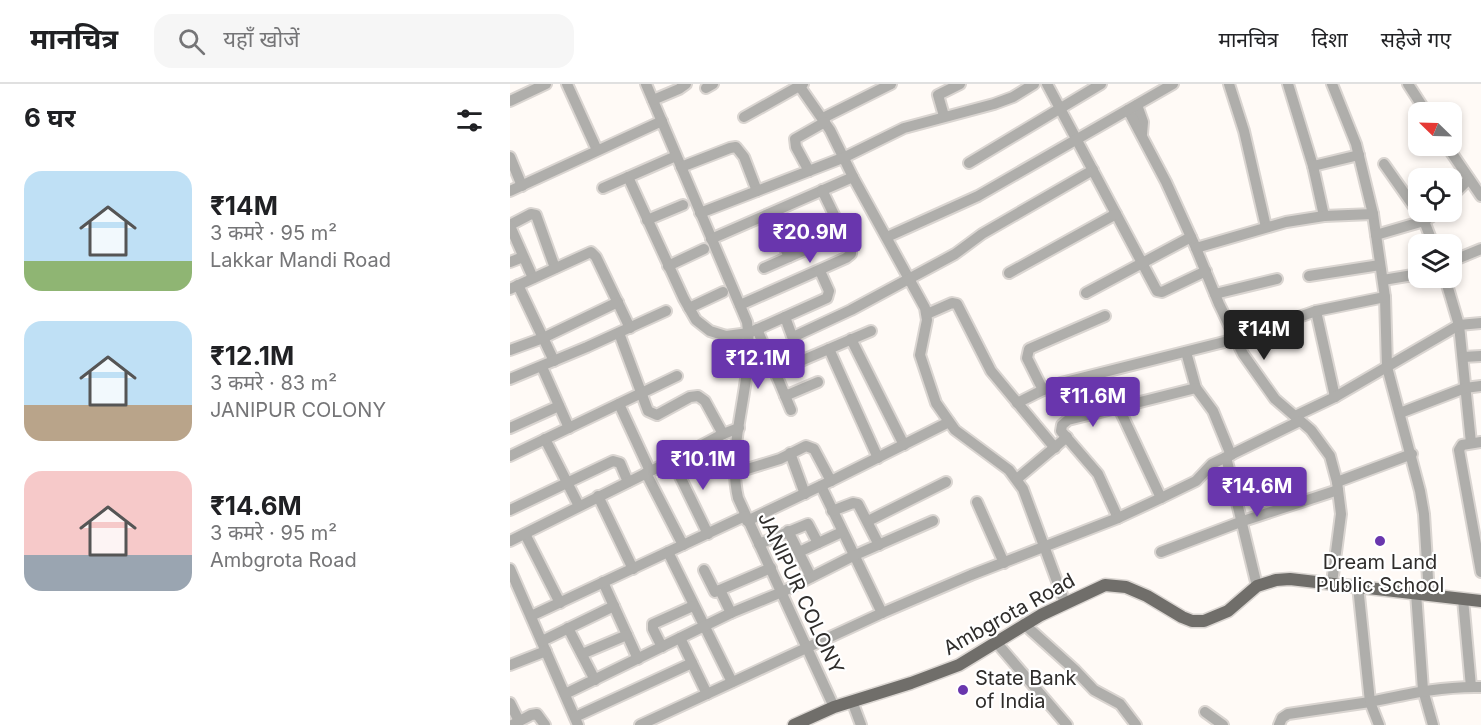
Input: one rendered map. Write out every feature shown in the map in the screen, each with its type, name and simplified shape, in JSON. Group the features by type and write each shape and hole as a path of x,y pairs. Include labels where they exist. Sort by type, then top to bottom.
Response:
{"main road":[{"name":"Ambgrota Road","path":"798,724 834,707 951,669 968,661 1024,624 1105,585 1126,587 1192,621 1204,621 1228,611 1257,586 1276,580 1290,579 1481,601"}],"street":[{"path":"510,101 546,84"},
{"path":"567,84 597,150"},
{"name":"JANIPUR COLONY","path":"646,84 711,239 753,331 749,346 734,473 738,498 834,707"},
{"path":"652,99 686,84"},
{"path":"809,171 796,147 795,139 877,87 891,84"},
{"path":"944,116 938,95 960,84"},
{"path":"700,213 845,157 904,128 1004,100 1034,84"},
{"path":"1047,84 1155,288 1159,292 1206,271"},
{"path":"969,162 1101,84"},
{"path":"888,237 978,196 1173,84"},
{"path":"1229,84 1244,131 1266,226"},
{"path":"1288,84 1313,166 1324,216"},
{"path":"1332,84 1352,132 1373,214 1385,297 1387,367 1412,454 1424,514 1429,595"},
{"path":"1408,84 1420,102"},
{"path":"744,117 800,85 824,120 927,314 921,346 922,361 936,403 949,422 963,436 1001,463 1017,479 1023,489 1065,603"},
{"path":"1132,107 1142,135 1251,368 1268,390 1322,442 1330,456 1337,486 1340,528 1332,583"},
{"path":"510,191 662,120"},
{"path":"681,167 730,147 736,147 744,157 758,191"},
{"path":"1313,166 1359,155"},
{"path":"603,188 676,156"},
{"path":"1454,156 1481,196"},
{"path":"510,157 522,186"},
{"path":"1384,164 1408,198"},
{"path":"793,337 851,310 955,254 982,234 1093,170"},
{"path":"628,177 690,309 696,320 710,332 726,336 753,331 827,298 829,291 820,271"},
{"path":"711,239 853,177"},
{"path":"1462,186 1469,179"},
{"path":"740,305 820,271 851,254 822,190"},
{"path":"647,220 683,205"},
{"path":"533,279 510,225 531,214 536,215 555,268"},
{"path":"769,214 789,257"},
{"path":"1009,273 1116,214"},
{"path":"1196,248 1266,226 1324,216 1373,214"},
{"path":"1376,235 1421,222"},
{"path":"764,268 841,230"},
{"path":"1086,293 1191,237"},
{"path":"668,266 704,249"},
{"path":"1462,257 1481,249"},
{"path":"554,361 514,287 585,254 592,253 630,328"},
{"path":"510,262 524,257"},
{"path":"1308,276 1380,265"},
{"path":"1383,280 1408,276"},
{"path":"1215,294 1277,279"},
{"path":"1448,288 1459,325 1465,388 1476,442 1462,445 1460,450 1481,572"},
{"path":"690,309 723,292"},
{"path":"1017,403 1070,380 1236,339 1316,311 1385,297"},
{"path":"510,350 543,338 618,302"},
{"path":"927,314 952,303 957,304 991,371 1055,448"},
{"path":"510,379 666,311"},
{"path":"1316,311 1335,396"},
{"path":"785,316 801,361"},
{"path":"1043,390 1027,358 1029,349 1105,316"},
{"path":"640,725 882,613 1118,518 1161,498 1196,481 1208,466 1459,325 1481,322"},
{"path":"753,331 775,372 791,410"},
{"path":"775,372 871,331"},
{"path":"619,333 648,411 655,415 690,397 701,397 723,434"},
{"path":"851,339 904,445"},
{"path":"829,349 878,458"},
{"path":"1186,352 1196,388 1213,411 1228,456 1257,586"},
{"path":"1463,357 1481,356"},
{"path":"542,366 569,428"},
{"path":"510,456 676,376"},
{"path":"785,396 818,382"},
{"path":"1400,413 1465,388 1481,386"},
{"path":"1118,518 1098,474 1061,431 1065,422 1118,406 1196,388"},
{"path":"619,404 683,545"},
{"path":"510,428 559,406"},
{"path":"1118,406 1161,498"},
{"path":"531,616 683,545 805,494 949,422"},
{"path":"510,541 739,428"},
{"path":"1017,479 1067,437"},
{"path":"545,439 579,506"},
{"path":"734,473 774,461 801,447 810,447 818,455 832,511 882,613"},
{"path":"790,453 805,494"},
{"path":"1161,552 1337,486 1412,454"},
{"path":"672,460 708,534"},
{"path":"510,510 613,461 620,463 628,482"},
{"path":"868,521 946,482"},
{"path":"598,496 633,569"},
{"path":"977,502 1004,562"},
{"path":"832,511 853,503 858,504 879,545"},
{"path":"565,694 731,613 782,592 853,556 933,521"},
{"path":"759,544 808,524 818,543"},
{"path":"788,531 811,577"},
{"path":"799,552 842,532"},
{"path":"525,534 560,603"},
{"path":"668,552 732,682"},
{"path":"510,568 576,721 692,663"},
{"path":"704,570 714,591 771,568"},
{"path":"603,582 638,659"},
{"path":"1358,586 1370,702 1379,725"},
{"path":"720,590 731,613"},
{"path":"1416,593 1423,690 1433,725"},
{"path":"1279,725 1282,718 1288,714 1370,702 1423,690 1476,687 1463,599"},
{"path":"510,665 544,646 568,628 614,606"},
{"path":"662,647 653,629 653,624 693,606"},
{"path":"1024,624 1094,690 1120,704 1136,725"},
{"path":"568,628 595,681"},
{"path":"582,654 627,635"},
{"path":"680,638 707,694"},
{"path":"996,642 1067,725"},
{"path":"852,701 861,725"},
{"path":"510,703 516,723 537,714 545,725"},
{"path":"1205,712 1223,725"}],"place":[{"name":"Dream Land Public School","path":"1380,541"},
{"name":"State Bank of India","path":"963,690"}]}
